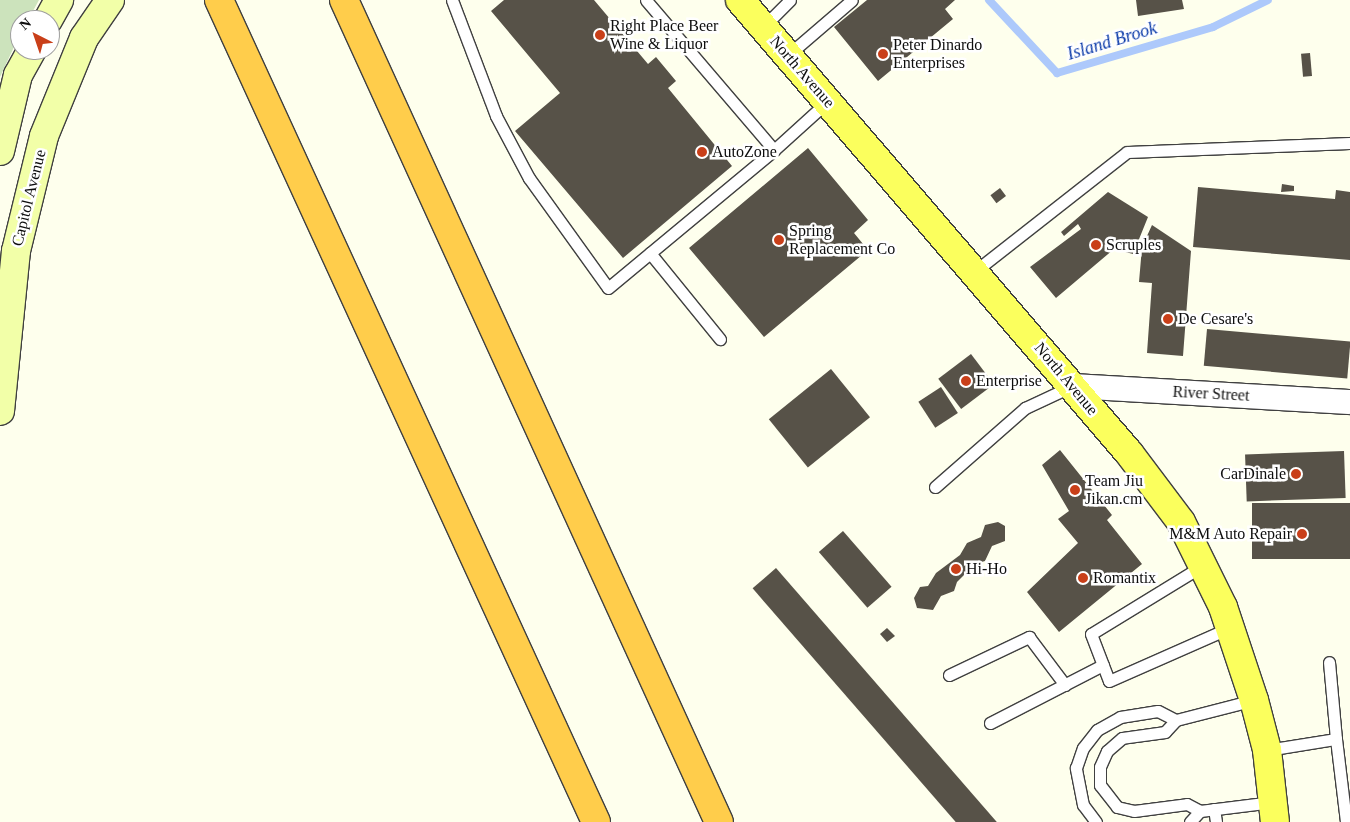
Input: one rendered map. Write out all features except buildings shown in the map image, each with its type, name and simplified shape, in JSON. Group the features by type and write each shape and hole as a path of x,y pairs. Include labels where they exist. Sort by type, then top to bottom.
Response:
{"highway":[{"path":"219,0 596,822"},
{"path":"344,0 719,822"}],"main road":[{"name":"Capitol Avenue","path":"0,411 16,251 44,136 84,38 110,0"},
{"name":"North Avenue","path":"740,0 1072,386 1181,522 1229,628 1254,700 1267,750 1274,812"},
{"path":"0,151 18,74 26,60"}],"street":[{"name":"River Street","path":"1072,386 1350,402"}],"lane":[{"path":"452,0 496,116 529,178 608,288 774,150 828,102"},
{"path":"646,0 774,150"},
{"path":"763,26 790,0"},
{"path":"788,55 852,0"},
{"path":"974,272 1127,152 1350,143"},
{"path":"650,253 720,339"},
{"path":"936,487 1025,408 1072,386"},
{"path":"1202,566 1090,634 1109,681 1229,628"},
{"path":"949,676 1029,637 1065,685"},
{"path":"1329,662 1346,822"},
{"path":"990,723 1103,665"},
{"path":"1254,700 1176,720 1165,732 1122,738 1108,751 1100,767 1100,785 1117,808 1134,811 1187,804 1200,811 1214,809 1274,812"},
{"path":"1096,822 1083,805 1077,788 1076,768 1083,748 1097,730 1120,717 1158,711 1176,720"},
{"path":"1267,750 1336,740"},
{"path":"1214,809 1216,822"},
{"path":"1190,822 1200,811"}],"green space":[{"path":"0,0 39,0 34,10 10,10 10,56 0,77"}],"waterway":[{"name":"Island Brook","path":"989,0 1057,73 1213,27 1268,0"}],"place":[{"name":"Right Place Beer Wine & Liquor","path":"600,35"},
{"name":"Peter Dinardo Enterprises","path":"883,54"},
{"name":"AutoZone","path":"702,152"},
{"name":"Spring Replacement Co","path":"779,240"},
{"name":"Scruples","path":"1096,245"},
{"name":"De Cesare's","path":"1168,319"},
{"name":"Enterprise","path":"966,381"},
{"name":"CarDinale","path":"1296,474"},
{"name":"Team Jiu Jikan.cm","path":"1075,490"},
{"name":"M&M Auto Repair","path":"1302,534"},
{"name":"Hi-Ho","path":"956,569"},
{"name":"Romantix","path":"1083,578"}]}
